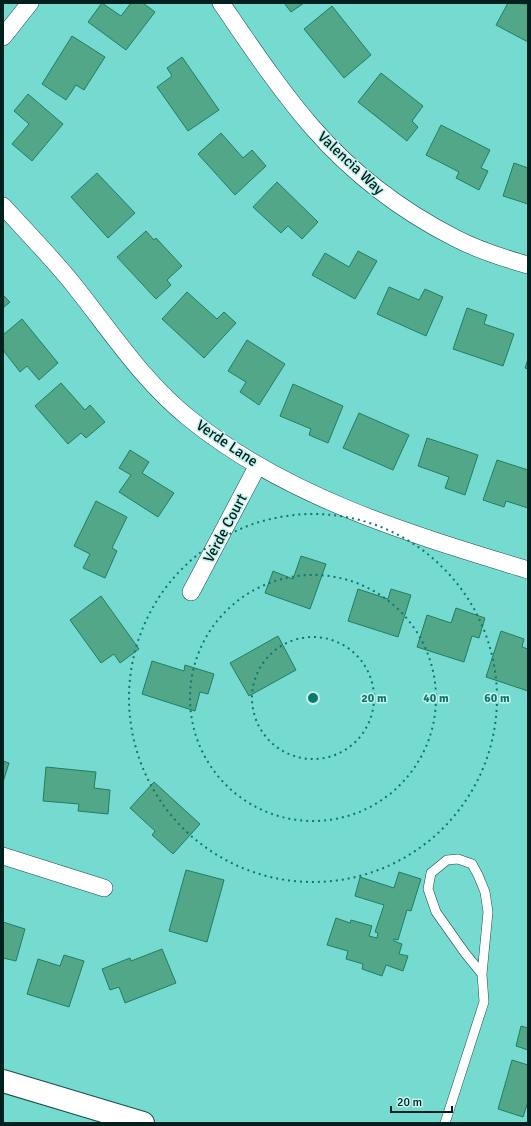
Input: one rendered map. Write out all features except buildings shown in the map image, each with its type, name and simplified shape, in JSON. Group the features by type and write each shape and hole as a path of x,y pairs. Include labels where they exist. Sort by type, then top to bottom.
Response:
{"main road":[{"path":"3,1081 143,1123"}],"street":[{"path":"3,37 30,3"},
{"name":"Valencia Way","path":"221,3 293,103 312,127 348,165 379,191 410,213 449,234 497,256 528,265"},
{"name":"Verde Lane","path":"3,206 69,278 131,359 158,389 189,418 231,449 323,499 424,538 528,570"},
{"name":"Verde Court","path":"191,592 258,465"},
{"path":"3,856 104,888"}],"lane":[{"path":"445,1123 484,1002 482,974 488,912 485,892 472,864 458,859 447,860 431,873 428,889 436,912 482,974"}]}
